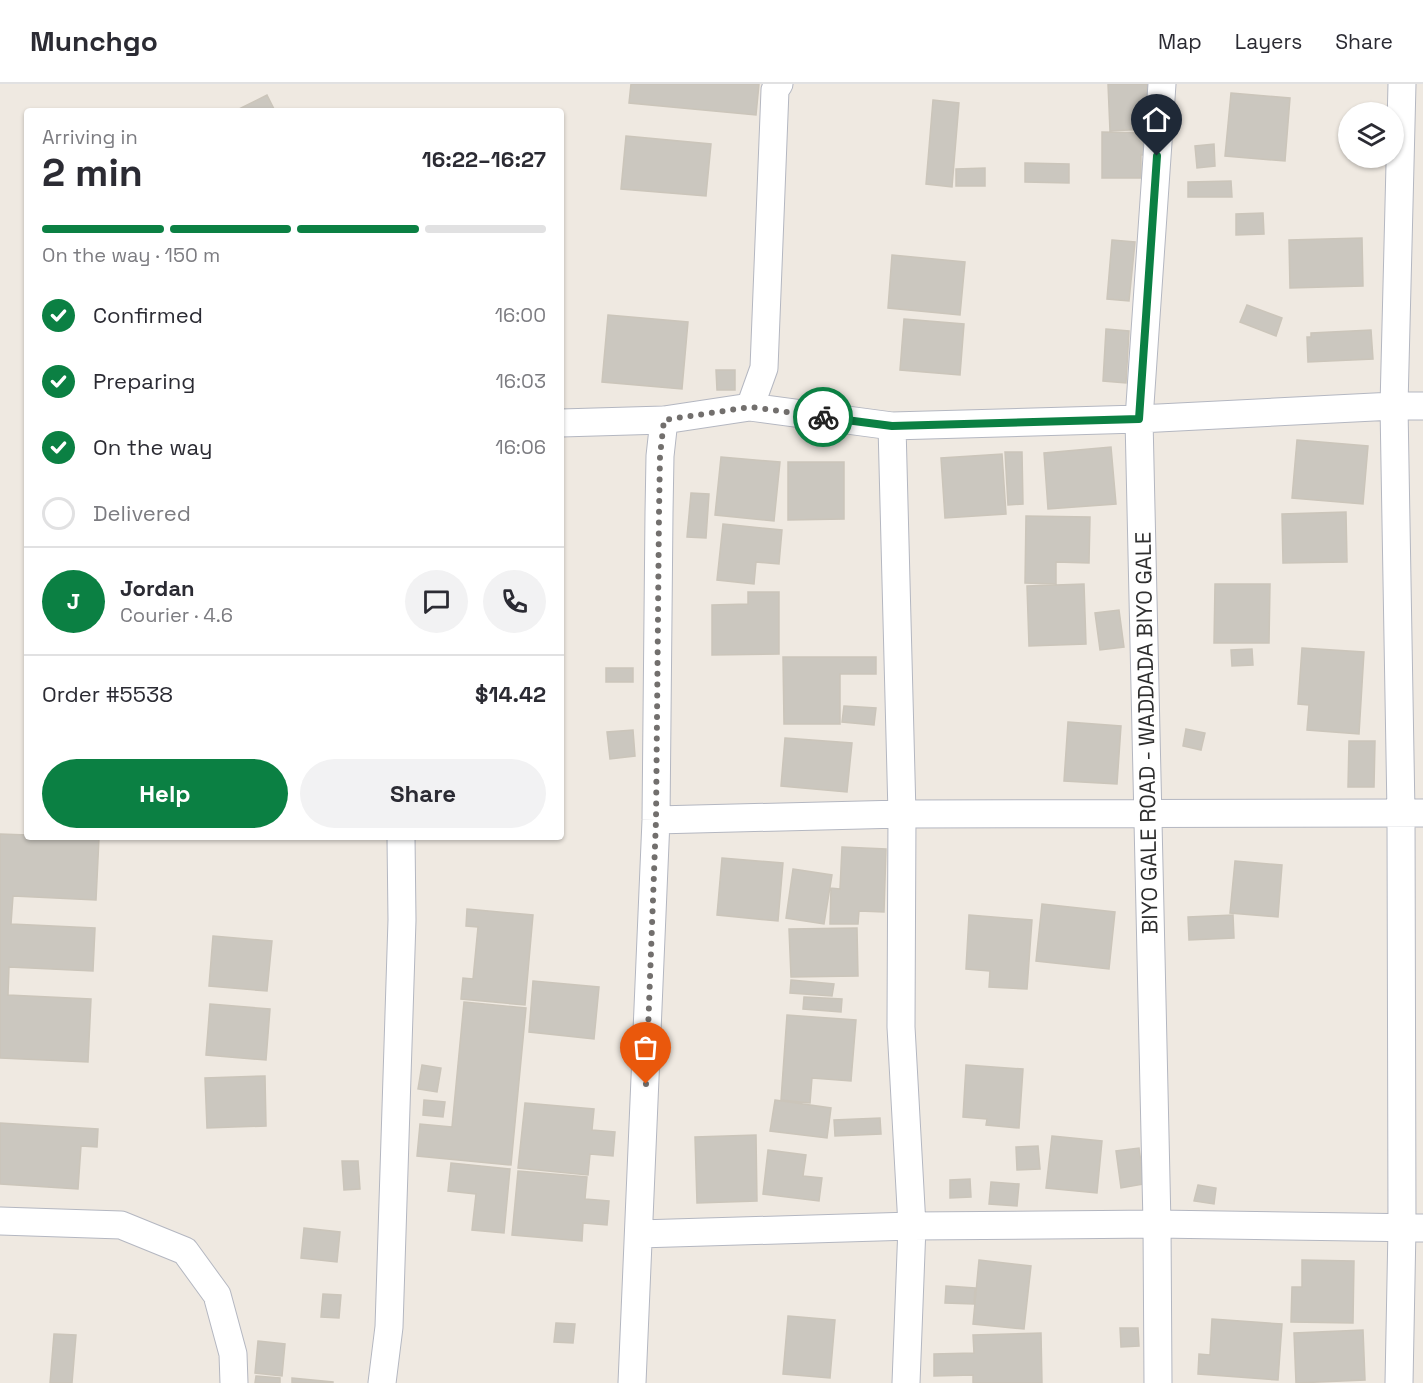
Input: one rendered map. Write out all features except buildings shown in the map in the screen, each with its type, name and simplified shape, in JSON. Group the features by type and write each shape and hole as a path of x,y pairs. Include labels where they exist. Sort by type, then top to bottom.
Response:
{"street":[{"path":"750,407 764,368 775,90 779,84"},
{"name":"BIYO GALE ROAD - WADDADA BIYO GALE","path":"1158,1383 1157,1224 1139,419 1162,84"},
{"path":"1399,1383 1413,1228 1412,813 1394,406 1401,84"},
{"path":"564,423 664,420 750,407 892,426 1139,419 1423,406"},
{"path":"632,1383 656,820 660,456 664,420"},
{"path":"892,426 902,814 902,1027 912,1226 906,1383"},
{"path":"656,820 902,814 1412,813"},
{"path":"382,1383 389,1327 402,920 401,840"},
{"path":"0,1221 121,1224 185,1251 218,1295 233,1354 234,1383"},
{"path":"639,1234 912,1226 1157,1224 1413,1228"}],"way so far":[{"path":"646,1084 656,820 660,456 664,420 750,407 823,417"}],"route":[{"path":"823,417 892,426 1139,419 1157,156"}]}
